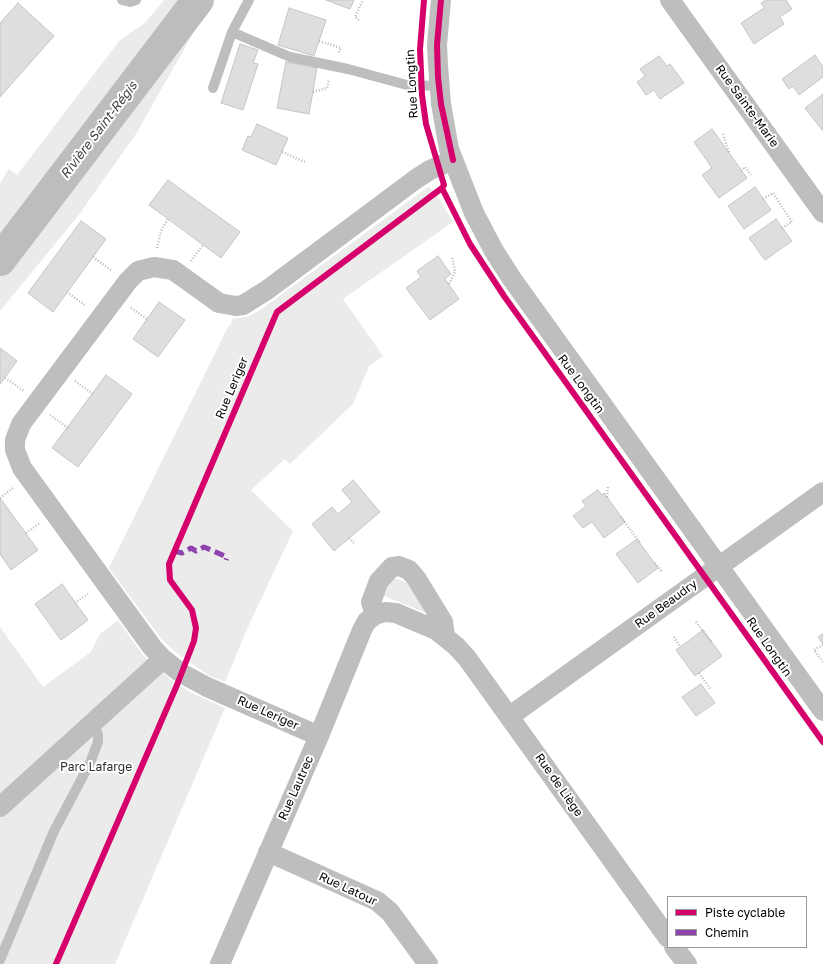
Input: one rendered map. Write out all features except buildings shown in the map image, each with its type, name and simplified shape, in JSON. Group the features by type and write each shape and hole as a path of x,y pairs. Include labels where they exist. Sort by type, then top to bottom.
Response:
{"street":[{"name":"Rue Longtin","path":"441,0 437,45 439,86 441,104 453,160 474,213 501,264 823,711"},
{"name":"Rue Sainte-Marie","path":"670,0 823,213"},
{"path":"160,266 173,270 219,303 236,306 243,305 267,290 416,179 430,170 453,160"},
{"name":"Rue Leriger","path":"160,266 142,269 128,281 22,424 17,432 15,450 22,468 152,647 163,659 182,673 207,687 319,736"},
{"name":"Rue Beaudry","path":"510,716 823,492"},
{"path":"375,615 371,602 378,581 392,567 399,566 409,570 416,578 443,622 445,636"},
{"name":"Rue de Liège","path":"375,615 385,612 396,613 420,622 445,636 467,658 667,937"},
{"name":"Rue Lautrec","path":"220,964 319,736 362,630 367,621 375,615"},
{"path":"0,807 163,659"},
{"name":"Rue Latour","path":"268,852 380,904 397,920 428,964"},
{"path":"675,948 686,964"}],"lane":[{"path":"122,0 130,2 136,0"},
{"path":"213,88 232,32 249,0"},
{"path":"232,32 290,56 334,65 407,85 439,86"},
{"path":"0,960 54,831 90,763 98,742 98,734 92,722"}],"path":[{"path":"359,20 356,17 363,0"},
{"path":"313,92 327,88 341,48 319,41"},
{"path":"723,134 729,153"},
{"path":"282,152 305,162"},
{"path":"741,170 745,168 751,175"},
{"path":"763,198 772,192 792,222 782,228"},
{"path":"160,266 157,242 168,219"},
{"path":"449,284 456,272 452,256"},
{"path":"93,257 128,281"},
{"path":"67,292 101,317"},
{"path":"607,497 608,486"},
{"path":"621,516 640,543"},
{"path":"350,538 355,544"},
{"path":"655,563 662,572"},
{"path":"696,622 712,643"},
{"path":"674,637 680,646"},
{"path":"823,645 814,650 823,662"},
{"path":"699,673 711,690"}],"green space":[{"path":"164,0 214,0 208,7 136,134 78,216 0,311 0,183 9,169 17,175 120,40 145,23"},
{"path":"428,187 436,193 453,222 343,299 383,356 369,366 353,404 290,464 285,459 251,490 293,531 248,627 225,682 208,675 178,654 162,640 109,568 228,327 231,324 232,319 249,316 259,311"},
{"path":"398,579 409,584 427,610 424,612 384,596 393,580"},
{"name":"Parc Lafarge","path":"118,620 143,655 171,680 194,694 225,708 115,964 0,964 0,627 43,687 91,652 100,634"}],"waterway":[{"name":"Rivière Saint-Régis","path":"0,260 198,0"}],"marked path":[{"path":"174,551 182,553 191,548 196,551 204,547 227,557 226,560"}],"cycle path":[{"path":"424,0 420,49 422,95 426,124 444,185 442,188 470,244 504,296 823,742"},
{"path":"441,0 437,45 438,77 441,104 453,160"},
{"path":"56,964 177,685 194,641 196,628 192,610 170,580 169,564 277,312 442,188"}]}
